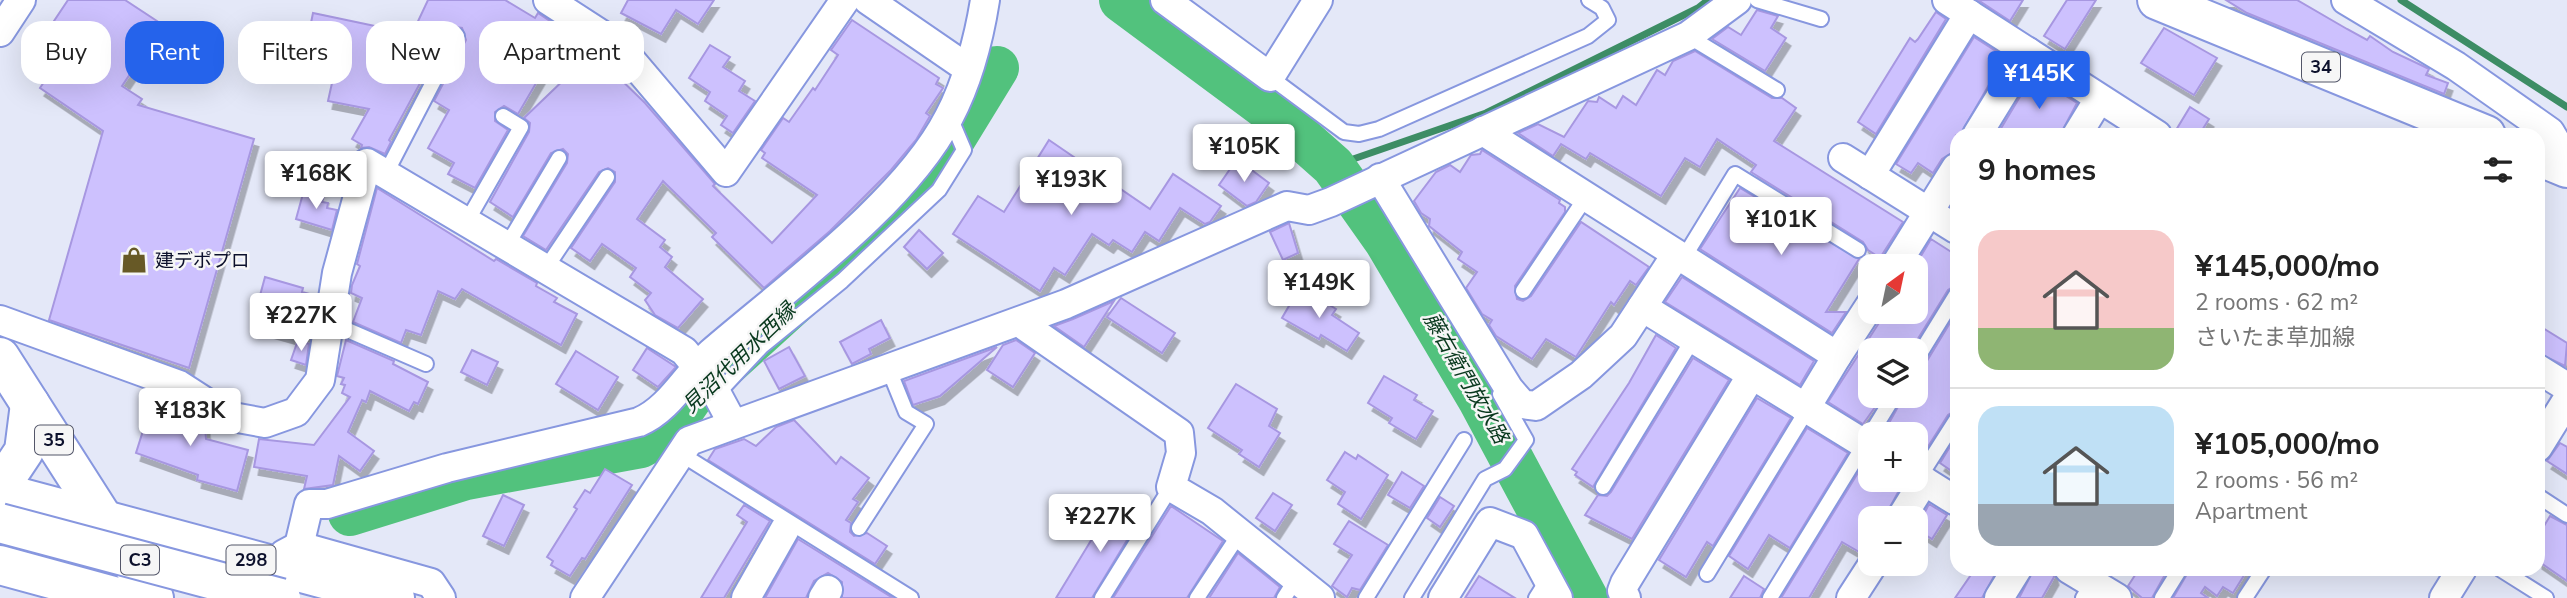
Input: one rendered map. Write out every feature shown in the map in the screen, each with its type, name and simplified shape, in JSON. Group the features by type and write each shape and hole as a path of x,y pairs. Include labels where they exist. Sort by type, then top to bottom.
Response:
{"main road":[{"name":"34","path":"2157,0 2469,128"},
{"name":"35","path":"0,357 154,598"},
{"path":"0,477 8,475 24,451 30,404"},
{"name":"298","path":"0,492 395,598"},
{"name":"35","path":"107,522 173,598"},
{"name":"C3","path":"0,523 282,569"},
{"name":"C3","path":"0,565 121,598"}],"street":[{"path":"0,32 21,0"},
{"path":"548,0 618,46 726,172 845,0"},
{"path":"868,0 968,68"},
{"path":"440,598 431,583 282,569 309,504 327,504 447,468 639,422 656,415 708,380 857,229 920,160 950,117 968,68 985,0"},
{"path":"1164,0 1270,77 1318,0"},
{"path":"585,598 690,441 1018,322 1287,206 1309,210 1688,36 1737,0"},
{"path":"2346,0 2456,66 2544,128"},
{"path":"1870,175 1958,7 2146,128"},
{"path":"1981,128 2028,52"},
{"path":"2081,128 2099,99"},
{"path":"2545,128 2557,144 2553,162"},
{"path":"1482,131 1837,356"},
{"path":"1843,158 1950,225"},
{"path":"0,320 178,385 227,416 265,423 296,412 320,380 337,273 367,163 544,271 684,351 708,380 733,424"},
{"path":"1380,178 1509,389 1522,404 1536,406 1590,368 1623,336 1679,257"},
{"path":"1903,254 1950,178"},
{"path":"1642,307 1858,441"},
{"path":"1018,322 1179,433 1181,453 1171,486 1212,511 1240,533 1290,589 1320,598"},
{"path":"1806,409 1858,324"},
{"path":"2545,373 2567,387"},
{"path":"1626,598 1622,591 1625,583 1751,376"},
{"path":"2552,435 2567,400"},
{"path":"1928,484 1950,497"},
{"path":"1443,598 1490,523 1524,536 1547,592"},
{"path":"746,598 785,528"},
{"path":"1851,598 1865,576"},
{"path":"2000,598 2013,576"},
{"path":"2444,598 2458,576"},
{"path":"2086,580 2117,598"}],"lane":[{"path":"1270,77 1344,132 1369,132 1588,36 1608,20 1602,8 1589,0"},
{"path":"1757,0 1821,19"},
{"path":"1688,36 1777,90"},
{"path":"385,175 432,84"},
{"path":"466,223 521,127 503,117"},
{"path":"506,247 559,158"},
{"path":"1679,257 1735,174 1858,250"},
{"path":"544,271 607,177"},
{"path":"1523,291 1586,197"},
{"path":"1928,340 1950,305"},
{"path":"329,322 426,364"},
{"path":"1603,487 1693,339"},
{"path":"859,528 926,424 906,412 889,370"},
{"path":"1412,598 1485,479 1505,469 1526,440 1499,394 1509,389"},
{"path":"1707,574 1806,409"},
{"path":"1928,466 1950,430"},
{"path":"1366,598 1464,440"},
{"path":"681,454 911,598"},
{"path":"1770,598 1858,460"},
{"path":"1101,598 1171,486"},
{"path":"2545,500 2567,514"},
{"path":"1197,598 1240,533"},
{"path":"2161,598 2175,576"},
{"path":"2245,598 2259,576"},
{"path":"2511,576 2546,598"}],"building":[{"path":"68,0 125,0 157,21 125,21 125,82 122,86 142,99 138,105 254,139 189,368 49,320 103,131 40,88 43,84 111,84 111,21 54,21"},
{"path":"428,0 505,0 535,18 538,13 550,21 479,21 479,84 536,84 518,114 504,106 495,112 495,121 508,130 475,188 448,174 454,163 428,148 449,110 434,101 443,84 465,84 465,21 418,21"},
{"path":"628,0 714,0 698,24 676,10 661,34 644,25 644,21 636,21 621,13"},
{"path":"1978,0 2023,0 2010,21"},
{"path":"2067,0 2096,0 2065,49 2044,36"},
{"path":"2226,0 2297,0 2367,40 2370,36 2393,52 2429,69 2426,75 2448,83 2444,94 2247,13"},
{"path":"1757,10 1778,16 1771,28 1786,38 1765,71 1712,39 1728,27 1741,35"},
{"path":"1936,12 1946,19 1876,134 1858,122 1910,38 1915,42 1918,39"},
{"path":"313,13 351,21 311,21"},
{"path":"852,20 939,78 936,84 943,88 926,113 930,116 916,140 891,170 830,231 764,288 712,237 716,233 663,181 637,219 665,240 660,247 672,257 665,267 703,299 678,328 655,315 645,300 651,293 630,277 636,268 602,244 590,261 571,248 615,182 615,172 608,168 599,172 546,250 523,236 567,163 568,154 563,149 551,153 513,217 490,202 529,132 530,123 524,118 560,84 625,84 715,184 713,186 772,243 817,195 762,158 765,153 761,150 783,118 789,122 813,88 815,90 838,55 831,50"},
{"path":"352,21 366,24 366,84 420,84 389,140 391,142 385,154 369,147 361,148 362,145 352,139 369,109 328,101 332,84 352,84"},
{"path":"2164,28 2217,58 2194,95 2141,63"},
{"path":"1974,37 2005,57 1964,128 1950,128 1950,154 1942,159 1933,173 1918,163 1911,173 1896,164"},
{"path":"710,45 730,57 723,67 745,81 739,91 755,101 733,133 721,125 727,116 705,101 710,92 689,78"},
{"path":"1695,51 1772,98 1782,98 1796,108 1774,141 1903,222 1883,254 1874,254 1863,242 1751,172 1756,165 1717,139 1700,167 1685,158 1661,196 1590,153 1586,159 1561,144 1553,156 1518,133 1538,124 1564,137 1588,101 1597,102 1599,97 1616,108 1623,96 1636,105 1657,70 1665,75 1673,61"},
{"path":"2033,75 2077,103 2064,128 2001,128"},
{"path":"2190,107 2209,119 2203,128 2177,128"},
{"path":"1049,140 1150,209 1173,174 1221,206 1210,222 1205,224 1180,208 1159,241 1145,232 1132,252 1113,240 1109,245 1092,234 1065,275 1054,268 1040,291 953,234 978,196 1004,212"},
{"path":"1482,150 1560,200 1559,203 1565,207 1565,212 1515,286 1517,299 1523,301 1531,296 1581,222 1649,267 1636,285 1630,281 1614,305 1611,302 1576,357 1546,339 1532,359 1496,336 1489,325 1492,320 1482,314 1466,288 1477,272 1458,259 1462,252 1429,226 1430,219 1421,213 1414,201 1436,172 1450,165 1460,172 1471,155 1480,154"},
{"path":"1237,159 1269,183 1256,202 1247,206 1219,185"},
{"path":"377,188 494,261 496,259 537,283 536,286 557,298 554,302 577,314 561,345 462,289 455,299 438,291 421,335 406,330 401,343 353,322 362,298 351,293 352,285 360,266 357,264"},
{"path":"1740,188 1858,258 1826,312 1846,312 1832,333 1700,249"},
{"path":"304,190 324,196 322,202 328,203 327,208 337,210 332,230 296,219"},
{"path":"1289,223 1298,253 1283,260 1270,232"},
{"path":"919,230 943,253 927,269 904,247"},
{"path":"1931,239 1950,251 1948,290 1928,322 1928,254 1922,254"},
{"path":"265,277 303,288 302,292 317,296 305,340 252,325"},
{"path":"1682,277 1814,361 1800,385 1665,302"},
{"path":"1300,287 1336,309 1332,315 1359,333 1347,351 1321,335 1319,339 1282,318"},
{"path":"1121,298 1175,333 1162,353 1107,317"},
{"path":"1114,301 1084,347 1054,326 1073,319"},
{"path":"881,320 890,338 869,349 871,354 852,364 840,342"},
{"path":"1950,323 1950,414 1928,447 1928,422 1890,422 1897,408 1928,408 1928,359"},
{"path":"1878,324 1927,324 1918,338 1869,338"},
{"path":"2545,329 2567,343 2565,366 2545,356"},
{"path":"1656,335 1676,348 1593,487 1575,475 1577,472 1572,469 1629,383"},
{"path":"298,340 309,344 306,365 291,360"},
{"path":"346,340 394,361 393,364 428,382 418,404 414,402 409,411 370,391 366,402 362,400 348,432 374,451 360,471 339,456 333,485 304,489 307,476 254,467 259,439 314,445 350,397 342,393 345,385 341,384 344,378 337,376"},
{"path":"1016,340 1035,353 1013,387 987,370 1003,345"},
{"path":"789,347 805,376 779,389 764,361"},
{"path":"997,347 940,396 913,405 904,381"},
{"path":"647,348 676,367 658,387 633,370"},
{"path":"472,350 498,362 487,385 461,372"},
{"path":"576,351 618,377 598,410 556,384"},
{"path":"1858,355 1858,408 1874,408 1864,422 1860,422 1828,402"},
{"path":"1693,358 1729,380 1632,539 1585,515 1598,495 1607,496 1611,492"},
{"path":"1384,376 1417,395 1414,400 1433,411 1416,439 1389,423 1392,418 1368,403"},
{"path":"1236,384 1277,409 1269,426 1280,433 1259,467 1239,454 1242,450 1208,428"},
{"path":"1757,398 1791,418 1713,546 1707,542 1686,577 1659,560"},
{"path":"153,399 179,407 176,417 205,426 206,439 248,450 237,491 197,480 198,475 136,453"},
{"path":"794,420 836,464 841,457 869,478 853,499 858,502 846,520 851,523 850,532 854,536 867,533 887,546 875,564 708,460 715,449 744,439 756,446 776,427"},
{"path":"1807,428 1848,453 1790,548 1769,535 1748,569 1729,556"},
{"path":"2560,443 2567,447 2567,474 2547,461"},
{"path":"1950,447 1950,470 1940,463"},
{"path":"1345,452 1356,459 1358,455 1388,475 1361,519 1338,504 1345,492 1327,480"},
{"path":"605,469 632,485 585,559 582,558 570,576 551,565 553,561 547,557 577,509 574,507 585,490 590,493"},
{"path":"1402,472 1424,486 1410,508 1388,495"},
{"path":"1858,473 1858,492 1898,492 1891,506 1858,506 1858,551 1842,542 1809,598 1781,598"},
{"path":"1273,493 1292,505 1275,531 1256,518"},
{"path":"503,495 524,505 504,546 483,536"},
{"path":"1440,497 1454,506 1440,527 1427,518"},
{"path":"1118,502 1141,517 1092,598 1056,598 1101,524"},
{"path":"1929,504 1947,515 1932,539 1928,536"},
{"path":"744,505 770,521 724,598 701,598 747,522 737,515"},
{"path":"1171,506 1223,541 1187,598 1113,598"},
{"path":"2550,516 2567,525 2567,581 2545,566 2545,524"},
{"path":"1349,521 1388,545 1360,590 1352,588 1347,597 1332,586 1352,555 1334,544"},
{"path":"798,539 893,598 842,598 842,582 828,573 814,581 806,598 765,598"},
{"path":"1238,553 1280,587 1274,598 1209,598"},
{"path":"1479,576 1515,598 1465,598"},
{"path":"1744,576 1764,589 1760,598 1730,598"},
{"path":"1970,576 1994,576 1982,598 1955,598"},
{"path":"2030,576 2054,576 2042,598 2019,598"},
{"path":"2134,576 2164,576 2152,598 2142,598 2128,586"},
{"path":"2186,576 2244,576 2233,593 2223,587 2217,596 2205,587 2201,593 2208,598 2173,598"}],"waterway":[{"name":"藤右衛門放水路","path":"1121,0 1272,112 1333,166 1386,241 1480,400 1586,598"},
{"path":"1333,166 1486,113 1698,8 1708,0"},
{"path":"2401,0 2567,107"},
{"name":"見沼代用水西縁","path":"350,514 466,478 641,446 667,432 692,396 889,217 940,161 997,68"}],"place":[{"name":"建デポプロ","path":"134,260"}]}
